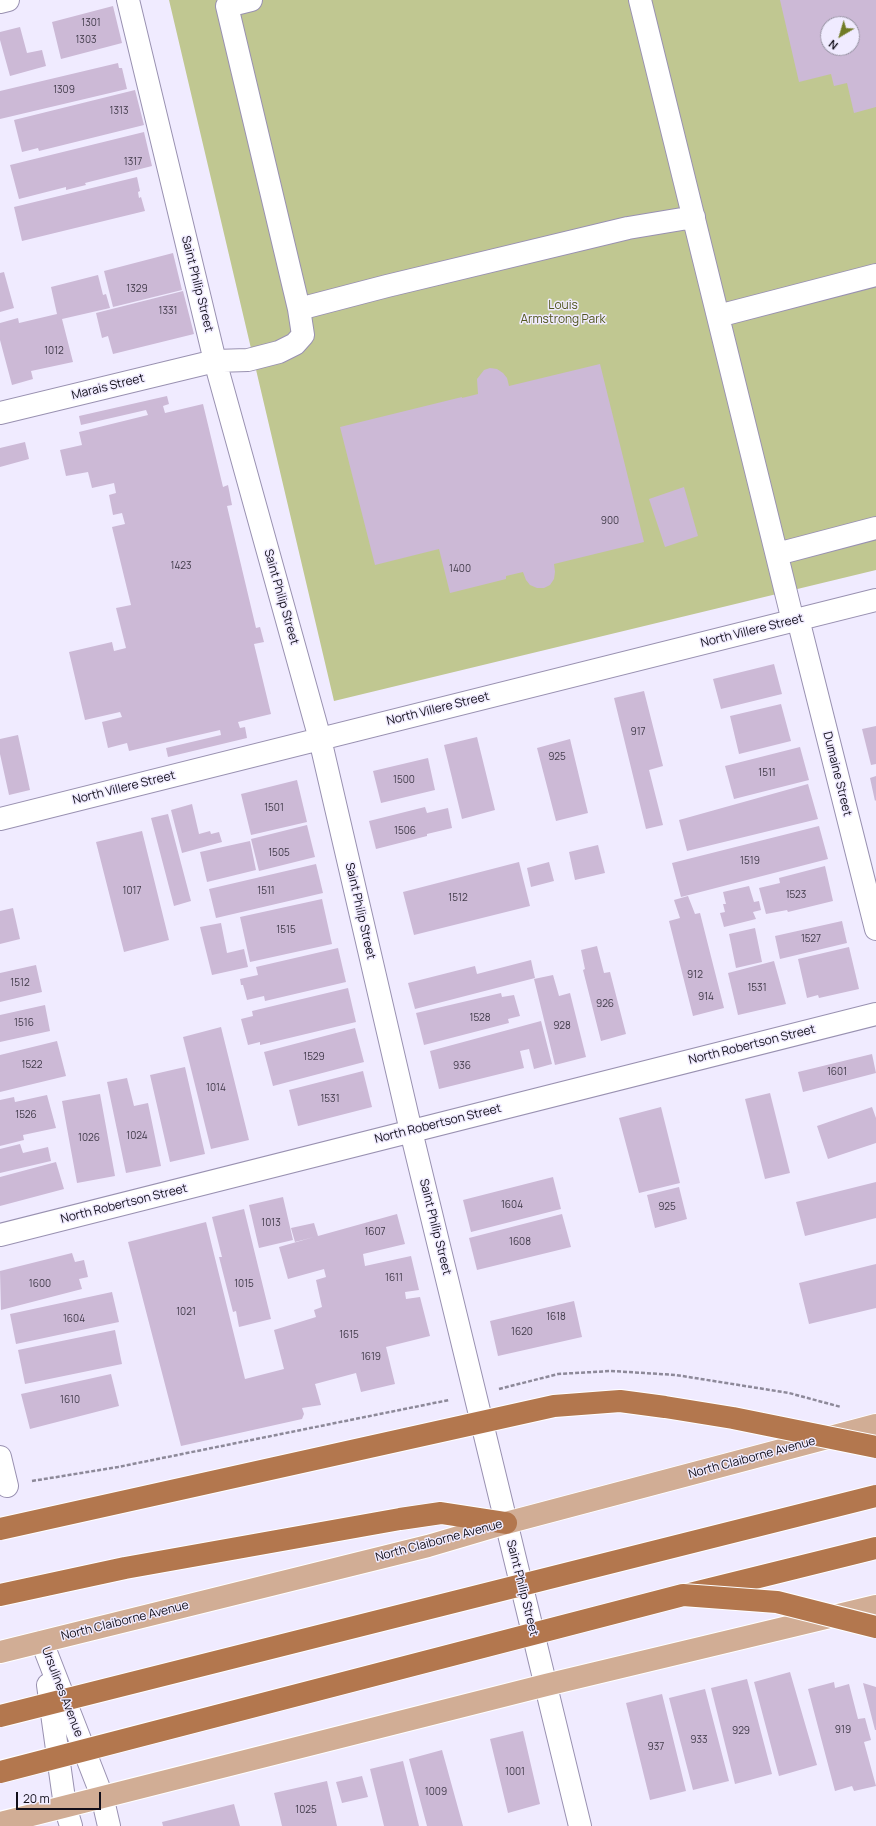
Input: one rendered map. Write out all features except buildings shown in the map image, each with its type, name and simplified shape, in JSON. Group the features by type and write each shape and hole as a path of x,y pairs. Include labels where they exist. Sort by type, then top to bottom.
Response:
{"highway":[{"path":"0,1529 554,1406 620,1401 733,1418 876,1447"},
{"path":"0,1716 876,1496"},
{"path":"0,1595 125,1568 441,1513 506,1523"},
{"path":"0,1772 683,1595 876,1548"},
{"path":"683,1595 777,1602 876,1627"}],"main road":[{"name":"North Claiborne Avenue","path":"0,1652 428,1546 506,1523 876,1425"},
{"path":"0,1823 68,1816 102,1796 546,1685 876,1606"}],"street":[{"path":"0,2 8,0"},
{"name":"Saint Philip Street","path":"128,0 215,361 320,739 411,1131 580,1826"},
{"path":"252,0 227,6 299,309 387,286 628,228 694,217"},
{"name":"Dumaine Street","path":"640,0 777,554 796,620 876,929"},
{"path":"718,316 876,275"},
{"name":"Marais Street","path":"0,413 215,361 248,360 279,352 295,344 303,335 299,309"},
{"path":"777,554 876,528"},
{"name":"North Villere Street","path":"0,818 876,600"},
{"name":"North Robertson Street","path":"0,1235 876,1014"},
{"path":"0,1457 7,1486"},
{"name":"Ursulines Avenue","path":"42,1642 102,1796 109,1826"},
{"name":"Ursulines Avenue","path":"42,1642 68,1816"}],"green space":[{"name":"Louis Armstrong Park","path":"169,0 876,0 876,570 334,701"}]}
